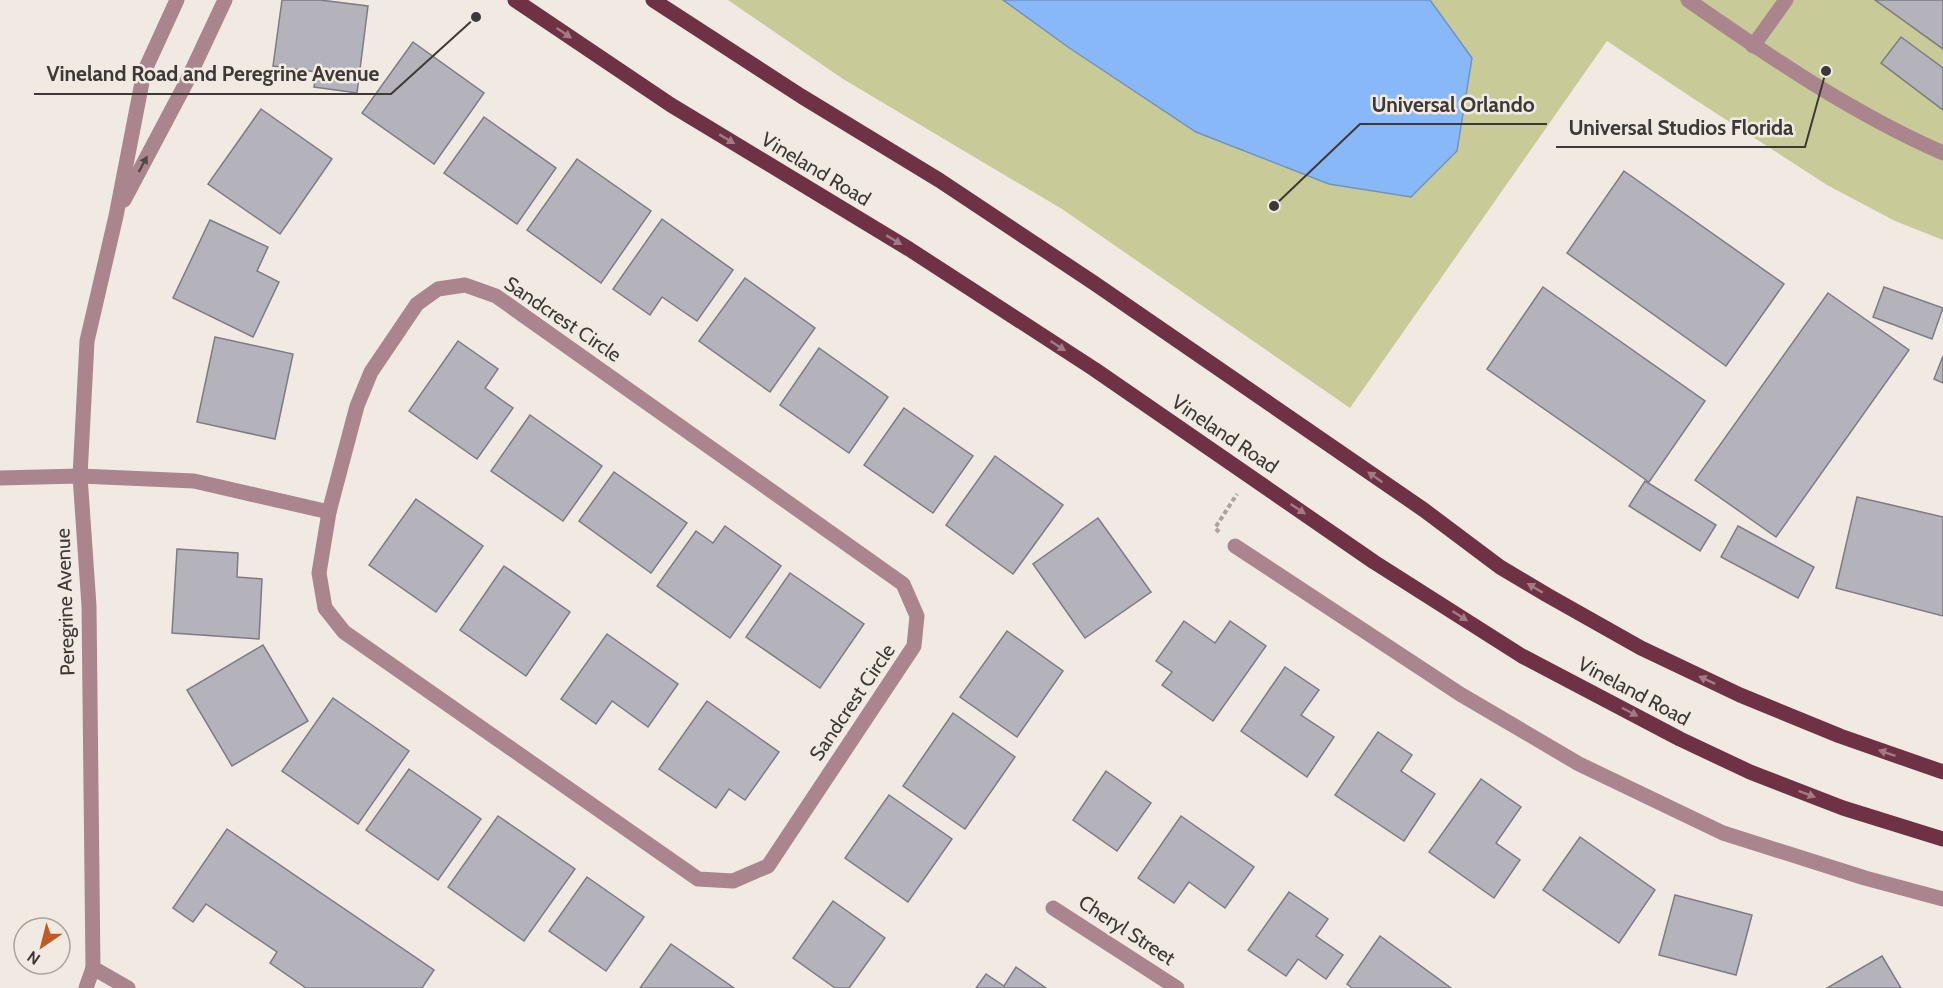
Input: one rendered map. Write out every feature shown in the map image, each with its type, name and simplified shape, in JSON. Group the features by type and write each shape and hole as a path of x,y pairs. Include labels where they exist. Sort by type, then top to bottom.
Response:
{"main road":[{"name":"Vineland Road","path":"515,0 671,105 909,249 1094,369 1374,562 1522,656 1648,722 1760,776 1843,808 1943,839"},
{"path":"654,0 801,96 949,186 1414,504 1500,567 1641,648 1740,695 1840,736 1943,772"}],"street":[{"name":"Peregrine Avenue","path":"86,988 93,968 89,606 80,476 87,341 116,216 144,72 177,0"},
{"name":"Peregrine Avenue","path":"116,216 186,83 225,0"},
{"path":"1688,0 1807,81 1853,108 1943,153"},
{"path":"1753,46 1786,0"},
{"name":"Sandcrest Circle","path":"465,285 496,296 903,584 917,616 914,646 768,866 732,881 699,879 344,632 325,608 318,573 329,512 357,406 371,372 417,304 438,289 465,285"},
{"path":"0,478 80,476 194,481 329,512"},
{"path":"1235,546 1460,694 1579,764 1723,833 1865,878 1943,899"},
{"name":"Cheryl Street","path":"1053,908 1158,983 1177,988"},
{"path":"93,968 128,988"}],"path":[{"path":"1235,546 1215,528 1249,476"}],"green space":[{"path":"728,0 1943,0 1943,240 1895,221 1827,185 1607,41 1350,408 1062,209 843,79"}],"water":[{"path":"1003,0 1430,0 1472,58 1457,151 1411,197 1329,184 1196,132 1068,47"}],"building":[{"path":"282,0 320,0 368,6 357,93 314,87 316,72 273,66"},
{"path":"1875,0 1943,0 1943,49"},
{"path":"1901,37 1943,68 1943,110 1881,63"},
{"path":"413,42 484,93 434,164 362,113"},
{"path":"261,109 332,159 280,234 208,184"},
{"path":"484,117 556,168 517,224 444,173"},
{"path":"577,159 651,211 601,283 527,230"},
{"path":"1624,171 1784,284 1726,366 1567,253"},
{"path":"662,219 733,270 697,321 662,297 650,315 613,289"},
{"path":"210,220 268,247 257,271 279,282 253,337 173,298"},
{"path":"745,278 815,328 770,392 699,341"},
{"path":"1543,287 1705,401 1649,482 1487,369"},
{"path":"1884,287 1943,308 1932,339 1873,317"},
{"path":"1828,293 1909,350 1776,537 1695,480"},
{"path":"215,337 293,354 275,439 197,422"},
{"path":"458,341 498,369 485,388 513,408 477,459 409,411"},
{"path":"819,348 888,397 849,453 780,405"},
{"path":"1943,356 1943,383 1934,379"},
{"path":"904,408 973,456 933,513 864,465"},
{"path":"530,415 602,466 563,521 491,471"},
{"path":"995,456 1063,505 1013,574 946,525"},
{"path":"614,472 687,523 651,573 579,521"},
{"path":"1645,481 1716,525 1700,551 1629,506"},
{"path":"1857,497 1943,517 1943,616 1836,588"},
{"path":"416,499 483,546 436,612 369,565"},
{"path":"1098,518 1151,592 1085,638 1033,564"},
{"path":"725,526 781,566 730,638 657,586 696,531 713,543"},
{"path":"1738,526 1814,567 1798,598 1721,557"},
{"path":"177,549 238,553 237,577 262,579 259,639 172,633"},
{"path":"504,566 570,612 526,676 460,630"},
{"path":"790,573 864,624 820,688 746,637"},
{"path":"1184,621 1215,643 1230,621 1266,646 1213,721 1162,685 1172,672 1156,661"},
{"path":"1007,631 1063,671 1017,737 960,697"},
{"path":"607,634 678,684 648,727 612,701 596,724 561,699"},
{"path":"263,645 308,721 232,766 187,690"},
{"path":"1285,667 1319,690 1301,715 1334,737 1307,777 1241,731"},
{"path":"333,698 409,751 358,824 282,771"},
{"path":"707,701 779,752 745,800 729,789 716,808 659,769"},
{"path":"953,713 1015,757 965,829 903,786"},
{"path":"1378,732 1412,755 1401,771 1435,794 1404,841 1335,795"},
{"path":"409,769 481,819 438,880 366,830"},
{"path":"1106,771 1151,803 1117,851 1073,820"},
{"path":"1481,779 1521,807 1496,843 1520,860 1494,898 1429,852"},
{"path":"889,795 952,839 908,902 845,858"},
{"path":"498,816 575,869 524,941 448,887"},
{"path":"1181,816 1254,867 1225,908 1189,882 1174,903 1138,878"},
{"path":"227,829 434,970 422,988 306,988 270,963 277,952 206,904 193,922 173,908"},
{"path":"1580,837 1655,890 1619,943 1543,890"},
{"path":"587,877 644,917 606,971 549,931"},
{"path":"1289,892 1328,919 1316,936 1343,955 1326,979 1298,959 1286,976 1248,950"},
{"path":"1675,895 1752,915 1736,975 1659,955"},
{"path":"833,901 885,938 849,988 835,988 793,958"},
{"path":"1380,936 1451,988 1352,988 1347,984"},
{"path":"671,944 734,988 640,988"},
{"path":"1882,956 1901,988 1827,988"},
{"path":"1016,967 1046,988 976,988 986,974 1004,986"}],"place":[{"name":"Vineland Road and Peregrine Avenue","path":"476,17"},
{"name":"Universal Studios Florida","path":"1826,71"},
{"name":"Universal Orlando","path":"1274,206"}]}
